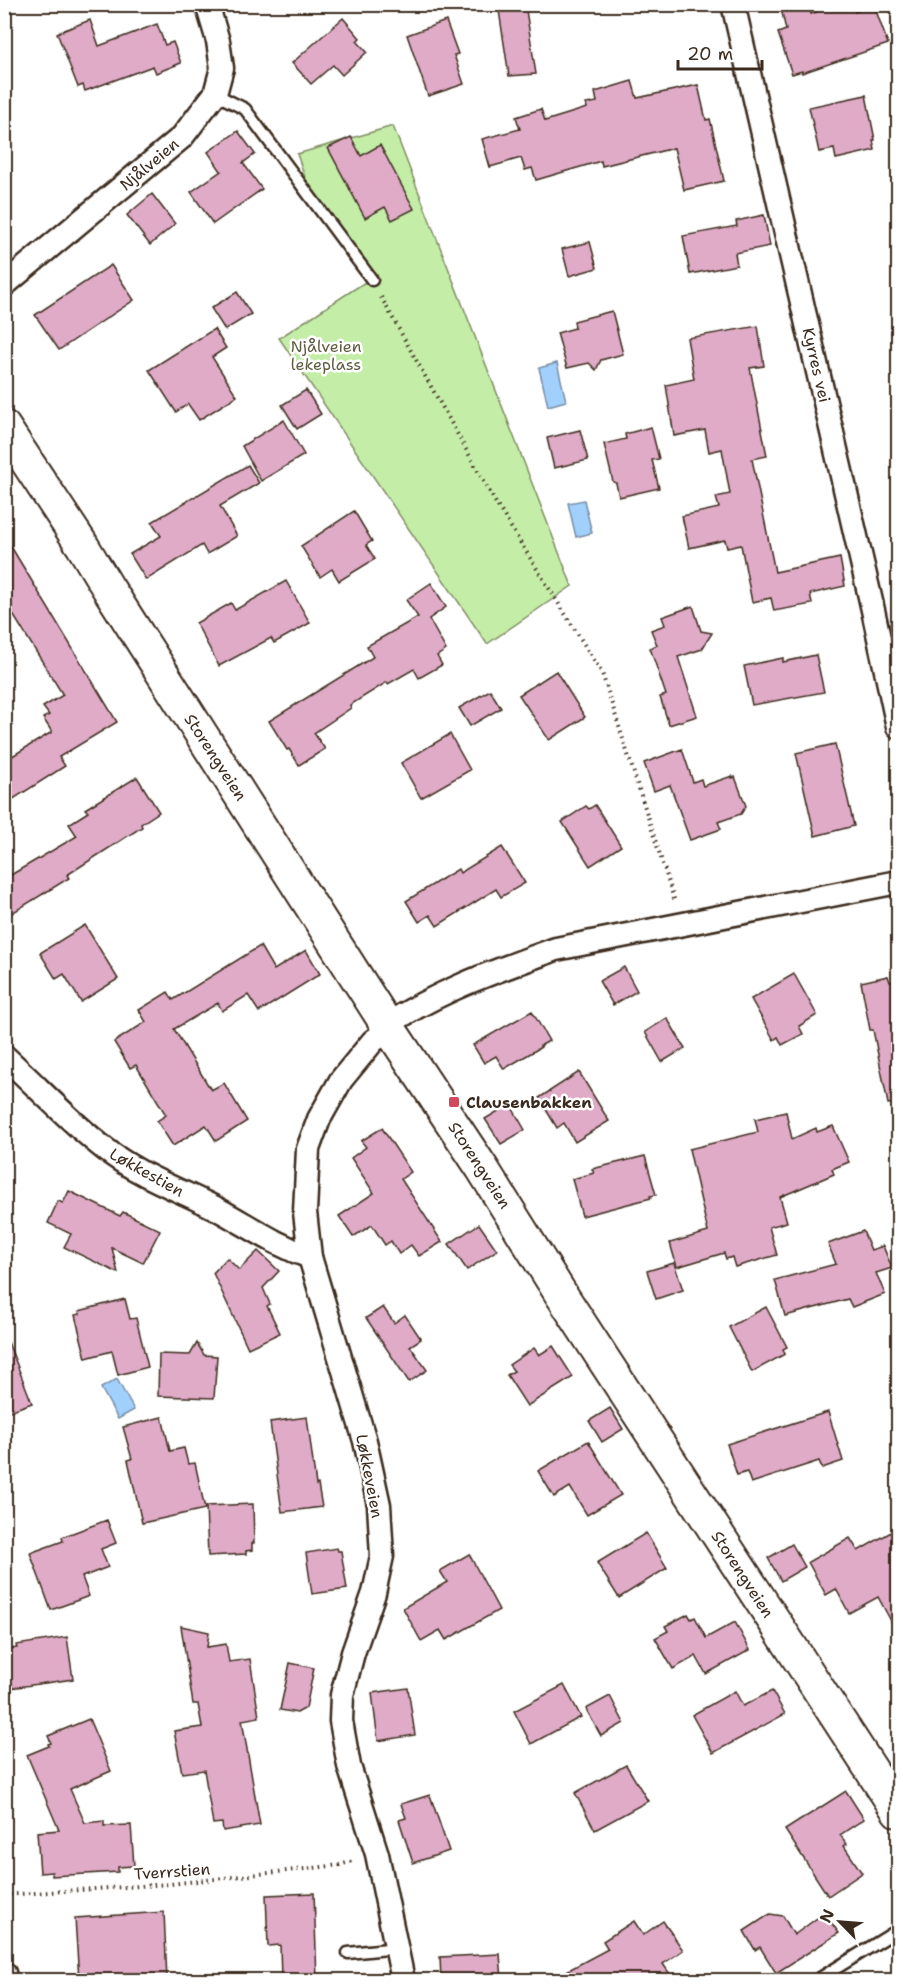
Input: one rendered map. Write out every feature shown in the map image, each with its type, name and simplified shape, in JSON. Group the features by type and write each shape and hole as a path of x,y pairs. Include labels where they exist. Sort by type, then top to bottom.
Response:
{"main road":[{"name":"Storengveien","path":"4,427 82,545 388,1027 482,1168 559,1291 896,1802"}],"street":[{"name":"Njålveien","path":"4,285 182,137 215,94 222,68 218,42 207,4"},
{"name":"Kyrres vei","path":"733,4 898,727"},
{"path":"388,1027 437,997 502,968 556,949 898,882"},
{"name":"Løkkeveien","path":"388,1027 373,1041 341,1080 318,1119 308,1149 305,1212 310,1257 365,1441 379,1505 382,1556 374,1593 353,1653 342,1695 341,1721 349,1767 377,1854 404,1980"},
{"name":"Løkkestien","path":"4,1056 84,1133 107,1151 138,1171 223,1212 283,1247 310,1257"},
{"path":"4,1973 6,1980"}],"lane":[{"path":"215,94 245,109 372,280"},
{"path":"817,1980 898,1930"},
{"path":"348,1953 398,1948"}],"path":[{"path":"372,280 497,505 602,673 683,925"},
{"name":"Tverrstien","path":"4,1895 170,1884 340,1865"}],"green space":[{"name":"Njålveien lekeplass","path":"393,126 572,586 487,644 279,338 373,277 308,186 297,154"}],"water":[{"path":"557,363 566,401 548,406 539,368"},
{"path":"584,500 592,533 576,537 568,503"},
{"path":"117,1379 134,1410 118,1419 101,1388"}],"building":[{"path":"498,4 525,4 536,74 509,76"},
{"path":"780,4 808,4 811,14 838,4 853,4 855,12 874,5 888,44 802,73 802,71 792,74 778,33 786,30"},
{"path":"343,18 360,38 357,41 367,52 342,75 333,65 311,84 292,63"},
{"path":"90,20 99,46 157,24 165,45 173,42 181,63 156,73 153,66 85,91 83,85 78,87 57,33"},
{"path":"446,21 458,54 454,55 464,84 428,96 407,35"},
{"path":"632,81 637,98 698,85 706,120 710,119 724,181 684,190 674,148 602,166 601,161 536,180 532,168 525,170 521,158 490,167 482,139 520,129 516,117 541,109 545,121 587,108 586,104 597,102 595,92"},
{"path":"866,95 875,150 836,159 834,149 819,152 809,107"},
{"path":"238,131 255,154 243,163 262,189 213,224 191,192 221,171 208,152"},
{"path":"351,137 361,156 380,145 414,209 392,220 385,207 365,218 328,148"},
{"path":"152,194 175,224 150,245 127,215"},
{"path":"764,215 770,246 735,253 737,265 690,274 683,236 737,226 736,221"},
{"path":"590,242 597,268 569,276 562,249"},
{"path":"111,265 134,300 59,350 35,315"},
{"path":"237,292 251,314 225,330 211,308"},
{"path":"612,311 623,354 601,360 596,370 589,363 567,368 557,333 575,328 574,321"},
{"path":"758,326 764,366 750,368 767,456 752,459 775,572 840,558 845,586 810,594 812,604 774,611 771,598 752,602 741,545 727,548 725,540 689,548 682,516 719,508 716,497 730,494 722,449 709,452 705,430 674,436 666,385 694,379 687,338"},
{"path":"214,329 226,348 212,357 237,396 199,420 188,404 176,412 149,370"},
{"path":"306,390 321,414 297,429 282,405"},
{"path":"284,420 304,455 261,481 242,446"},
{"path":"651,427 659,459 652,460 659,488 619,497 604,444 626,439 625,434"},
{"path":"580,430 588,460 554,468 547,438"},
{"path":"248,465 259,483 220,506 237,536 207,554 202,545 146,580 130,554 161,536 152,522"},
{"path":"354,511 372,541 366,545 375,559 339,581 332,569 320,577 301,546"},
{"path":"4,535 117,722 59,757 65,766 4,805 4,761 52,732 43,718 49,715 43,707 63,695 4,600"},
{"path":"286,581 310,623 274,643 271,638 219,666 196,623 231,603 235,610"},
{"path":"431,583 446,607 429,619 446,650 437,656 442,665 419,678 414,669 388,684 387,682 350,705 351,708 314,733 325,749 299,765 269,721 373,657 367,646 418,617 406,600"},
{"path":"693,606 701,631 712,633 702,649 678,657 697,716 669,725 660,697 666,695 650,648 657,645 651,630 665,625 662,617"},
{"path":"816,655 824,692 752,705 744,666 783,658 783,662"},
{"path":"556,671 585,717 549,740 519,695"},
{"path":"490,690 501,708 470,726 459,708"},
{"path":"450,734 470,770 421,798 401,763"},
{"path":"835,744 854,826 815,836 796,753"},
{"path":"682,749 693,782 701,779 703,786 735,777 746,806 741,814 718,822 721,829 690,840 670,785 654,791 644,763"},
{"path":"137,777 159,812 141,824 142,827 67,875 69,878 4,918 4,879 77,836 69,824 88,812 85,809"},
{"path":"595,805 621,846 590,866 562,822 586,806 589,809"},
{"path":"502,847 525,883 501,897 496,889 437,926 430,915 419,922 406,901 458,869 460,873"},
{"path":"85,925 118,979 81,1002 64,974 56,979 40,953"},
{"path":"260,946 274,970 306,950 320,974 259,1012 248,995 222,1011 218,1003 174,1029 211,1090 224,1083 247,1121 216,1141 206,1125 173,1146 157,1121 166,1115 136,1065 130,1068 114,1042 146,1022 139,1010 168,992 173,1000"},
{"path":"624,967 637,991 613,1005 599,981"},
{"path":"794,974 817,1015 799,1026 803,1034 782,1045 778,1037 774,1040 751,999"},
{"path":"888,976 890,982 898,981 898,1103 888,1104 861,982"},
{"path":"532,1011 549,1041 504,1069 496,1056 484,1063 473,1045"},
{"path":"667,1018 685,1048 662,1062 645,1032"},
{"path":"579,1072 609,1121 575,1142 564,1123 557,1128 539,1098"},
{"path":"510,1104 525,1130 501,1144 485,1119"},
{"path":"786,1112 792,1139 816,1128 817,1132 833,1126 849,1162 832,1169 834,1174 780,1197 787,1222 769,1227 777,1255 735,1267 732,1257 726,1259 724,1253 677,1267 670,1243 708,1232 689,1149 758,1132 755,1119"},
{"path":"382,1128 411,1172 401,1179 442,1242 419,1256 411,1245 399,1254 391,1241 385,1245 372,1225 353,1237 339,1216 374,1193 351,1158 366,1147 361,1141"},
{"path":"645,1156 656,1195 582,1216 572,1179 594,1173 592,1169"},
{"path":"69,1191 120,1216 123,1212 160,1230 143,1263 112,1248 118,1273 64,1247 71,1234 48,1223 58,1201 63,1203"},
{"path":"479,1224 497,1250 467,1270 449,1244"},
{"path":"863,1231 871,1250 883,1246 892,1268 876,1273 885,1294 852,1307 848,1299 785,1316 775,1280 836,1264 828,1244"},
{"path":"258,1251 279,1271 263,1288 270,1304 267,1306 280,1333 248,1348 213,1273 227,1258 239,1270"},
{"path":"674,1263 683,1290 656,1299 647,1271"},
{"path":"125,1299 130,1319 136,1318 148,1367 118,1375 112,1351 86,1358 75,1315 80,1314 79,1311"},
{"path":"383,1307 394,1323 405,1315 421,1339 410,1346 427,1370 409,1382 366,1318"},
{"path":"766,1307 787,1347 783,1349 785,1354 752,1372 729,1327"},
{"path":"6,1337 32,1403 4,1413 4,1338"},
{"path":"197,1343 204,1355 217,1356 214,1398 158,1396 159,1354 190,1355"},
{"path":"553,1346 573,1377 527,1406 507,1375 514,1371 509,1365 534,1348 539,1355"},
{"path":"610,1408 623,1429 602,1442 589,1421"},
{"path":"828,1412 843,1461 822,1468 819,1461 751,1483 747,1472 737,1475 727,1444"},
{"path":"162,1417 170,1451 184,1448 188,1464 195,1463 205,1509 142,1523 128,1460 132,1459 123,1427"},
{"path":"307,1417 316,1485 318,1484 322,1507 282,1512 270,1422"},
{"path":"588,1441 621,1495 587,1515 570,1487 554,1497 538,1471"},
{"path":"253,1504 254,1543 252,1543 252,1550 246,1551 246,1554 208,1556 206,1506"},
{"path":"107,1520 116,1543 101,1549 108,1567 82,1577 89,1596 51,1610 30,1553 63,1541 62,1537"},
{"path":"898,1528 898,1634 878,1597 849,1613 836,1589 826,1595 808,1562 850,1538 858,1551"},
{"path":"646,1533 667,1568 619,1598 597,1563"},
{"path":"792,1544 805,1567 781,1581 768,1558"},
{"path":"337,1548 341,1551 347,1589 312,1594 306,1553"},
{"path":"469,1554 499,1610 446,1640 440,1630 421,1641 403,1608 447,1582 440,1571"},
{"path":"688,1614 691,1619 695,1617 706,1638 735,1622 750,1650 706,1674 696,1656 673,1669 655,1638 668,1631 665,1626"},
{"path":"181,1626 209,1632 207,1647 226,1644 229,1662 250,1659 259,1717 242,1720 260,1825 223,1831 222,1823 213,1824 204,1770 182,1773 174,1731 202,1727 198,1704 193,1704"},
{"path":"67,1637 73,1679 4,1689 4,1650 17,1648 16,1645"},
{"path":"290,1663 314,1668 306,1708 297,1713 280,1710"},
{"path":"564,1685 581,1717 531,1744 514,1711"},
{"path":"408,1688 415,1735 378,1741 372,1693"},
{"path":"735,1691 743,1706 772,1691 785,1714 713,1753 692,1715"},
{"path":"610,1696 624,1723 601,1736 586,1709"},
{"path":"89,1719 111,1771 70,1789 85,1823 104,1821 104,1826 131,1825 134,1866 118,1867 118,1872 52,1876 52,1872 40,1873 37,1832 59,1830 27,1755 49,1746 48,1744 51,1743 48,1736"},
{"path":"626,1765 648,1801 595,1830 575,1793"},
{"path":"846,1791 864,1819 840,1835 847,1844 844,1846 862,1873 828,1896 785,1830"},
{"path":"430,1795 449,1851 413,1863 399,1820 406,1818 401,1804"},
{"path":"314,1893 317,1980 281,1980 280,1945 268,1946 266,1895"},
{"path":"164,1912 167,1980 79,1980 75,1918"},
{"path":"824,1913 839,1933 776,1973 760,1947 755,1950 744,1931 770,1914 783,1916 794,1935"},
{"path":"634,1921 643,1935 663,1921 683,1950 663,1964 674,1980 550,1980 608,1949 603,1941"},
{"path":"500,1954 502,1980 441,1980 440,1957"}],"place":[{"name":"Clausenbakken","path":"454,1102"}]}
